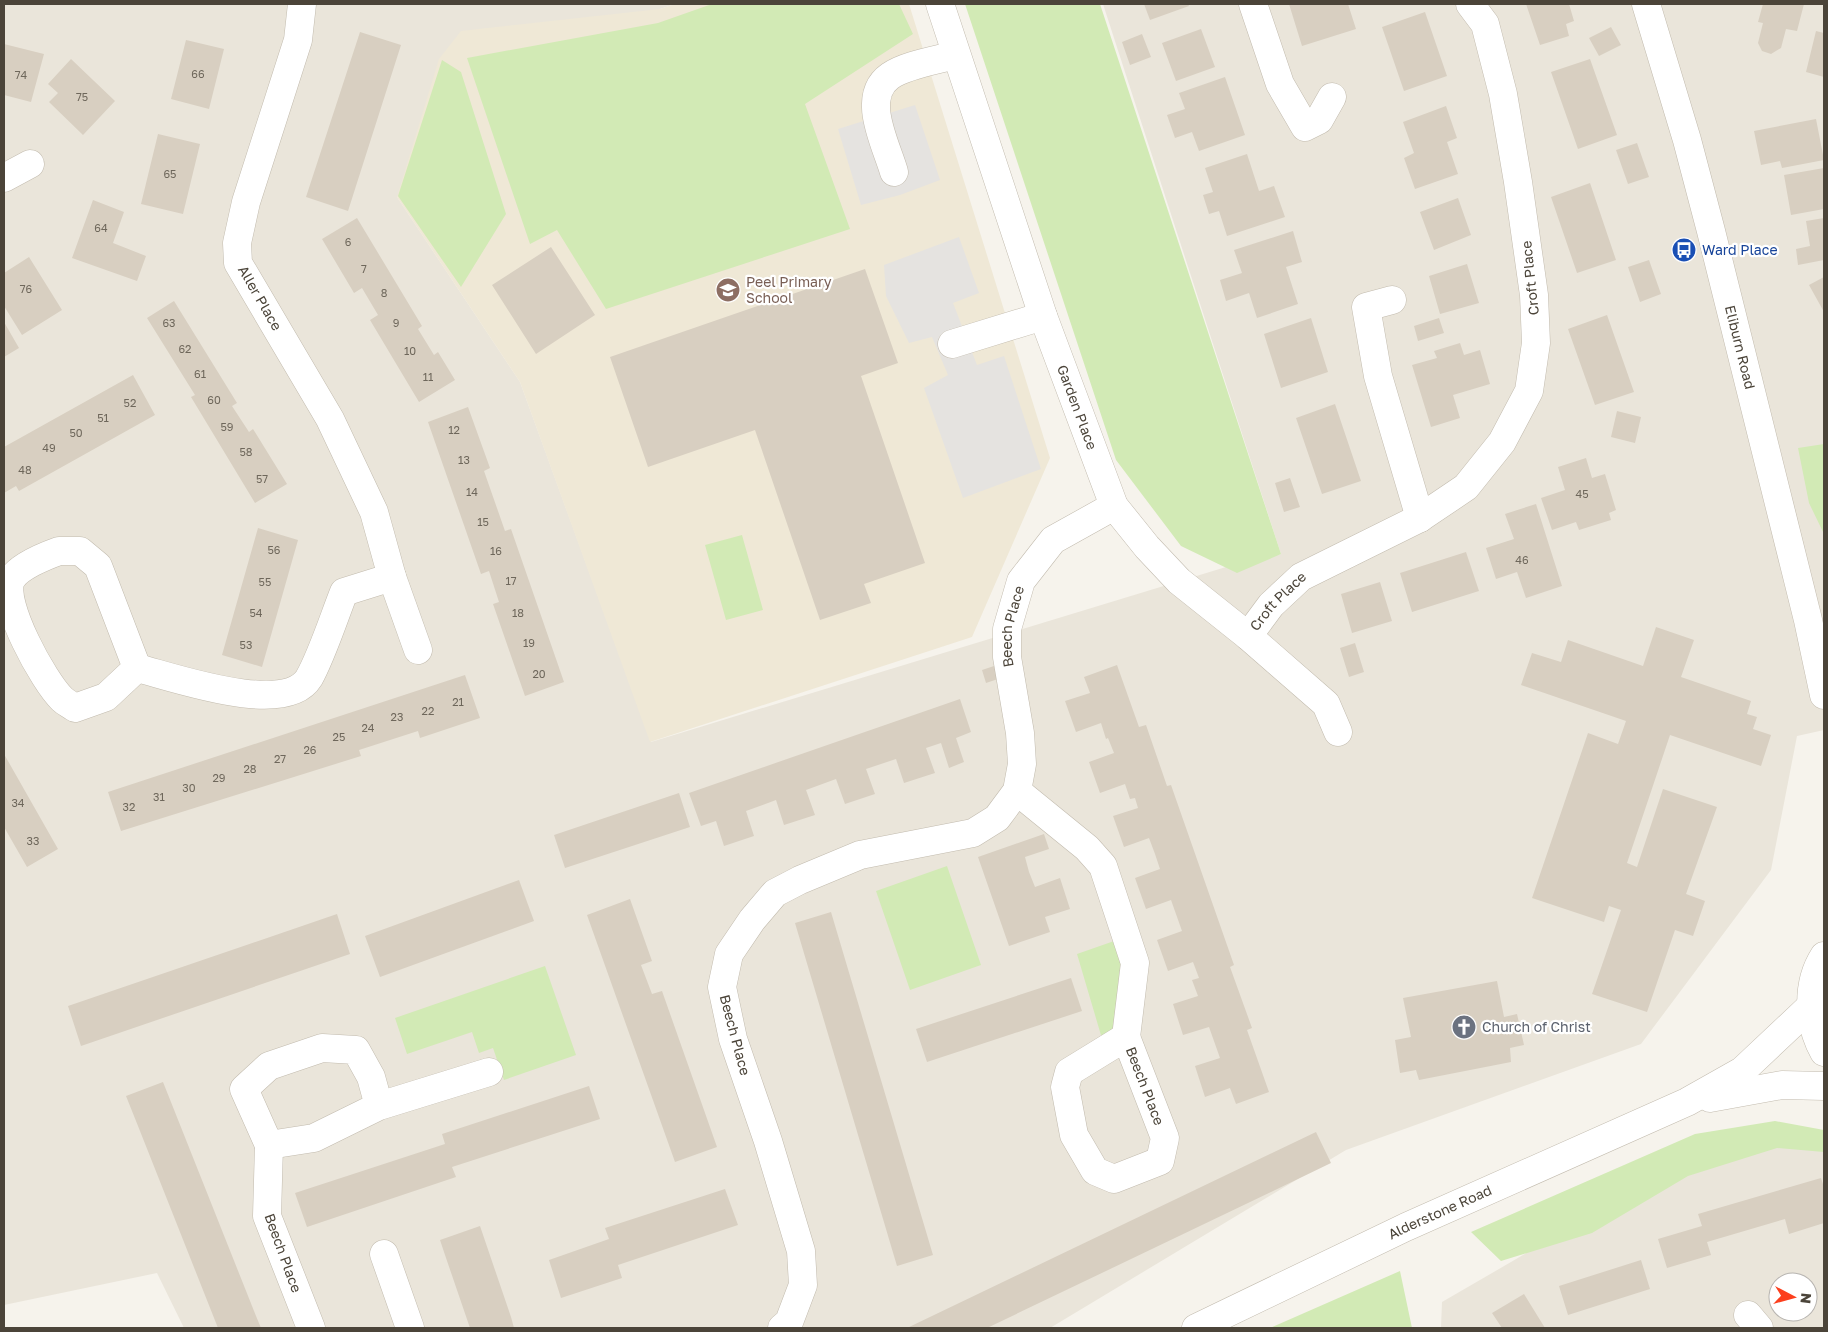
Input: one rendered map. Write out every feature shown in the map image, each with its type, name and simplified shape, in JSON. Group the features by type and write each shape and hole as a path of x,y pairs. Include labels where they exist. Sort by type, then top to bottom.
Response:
{"street":[{"name":"Aller Place","path":"302,4 298,40 246,202 237,244 238,263 330,419 374,512 392,577 418,650"},
{"name":"Garden Place","path":"940,4 1044,316 1114,506 1147,547 1179,581 1248,636 1326,704 1338,732"},
{"path":"1253,4 1280,84 1305,127 1319,120 1332,97"},
{"name":"Croft Place","path":"1248,636 1271,605 1301,578 1420,518 1466,487 1502,442 1529,391 1536,343 1534,295 1503,94 1485,24 1470,4"},
{"name":"Eliburn Road","path":"1646,4 1687,140 1711,231 1808,620 1824,695"},
{"path":"894,172 875,107 877,89 890,76 956,55"},
{"path":"4,178 30,164"},
{"path":"1392,300 1366,307 1378,376 1420,518"},
{"path":"952,344 1044,316"},
{"name":"Beech Place","path":"782,1328 789,1322 803,1285 801,1252 768,1141 733,1039 722,987 729,954 752,920 775,893 860,855 973,833 996,818 1016,792 1022,764 1020,733 1006,657 1007,629 1021,581 1053,540 1114,506"},
{"path":"60,551 80,551 98,566 137,668 106,697 75,708 62,699 47,680 13,619 6,591 11,578 38,558 60,551"},
{"path":"137,668 248,695 285,694 308,679 344,592 392,577"},
{"name":"Beech Place","path":"1016,792 1087,848 1103,866 1135,963 1126,1037 1165,1138 1160,1161 1114,1180 1095,1171 1074,1136 1065,1086 1069,1072 1126,1037"},
{"path":"1824,956 1817,968 1810,1007 1816,1038 1824,1052"},
{"name":"Alderstone Road","path":"1196,1328 1406,1227 1687,1102 1742,1072 1810,1007"},
{"name":"Beech Place","path":"311,1328 268,1216 266,1192 269,1145 244,1090 269,1066 322,1048 356,1050 371,1077 379,1106"},
{"path":"269,1145 314,1138 379,1106 489,1072"},
{"name":"Alderstone Road","path":"1687,1102 1782,1085 1824,1086"},
{"path":"384,1254 410,1328"}],"shaded area":[{"path":"4,4 675,4 660,9 397,197 520,382 651,742 1226,567 1281,554 1103,4 1824,4 1824,730 1797,736 1771,870 1641,1044 1346,1150 1050,1328 184,1328 157,1273 4,1305"},
{"name":"Peel Primary School","path":"675,4 909,4 1050,458 972,637 650,742 520,382 397,197 439,59 461,31 660,9"},
{"path":"915,105 940,180 900,195 861,205 838,129"},
{"path":"959,237 979,293 953,303 977,365 1004,356 1041,469 963,498 924,388 948,375 932,337 909,343 886,296 884,265"},
{"path":"1807,1139 1824,1150 1824,1328 1441,1328 1442,1302 1713,1145"}],"green space":[{"path":"712,4 899,4 913,34 805,104 850,229 606,309 557,230 530,244 467,58 658,23"},
{"path":"965,4 1100,4 1281,554 1237,573 1181,546 1116,460"},
{"path":"442,60 461,72 506,214 461,287 398,196"},
{"path":"1824,444 1824,534 1809,503 1798,448"},
{"path":"742,535 763,610 726,620 705,545"},
{"path":"947,866 981,965 910,990 876,891"},
{"path":"1117,940 1127,970 1128,980 1116,1021 1103,1042 1077,954"},
{"path":"545,966 576,1055 504,1080 493,1048 479,1053 472,1032 407,1054 395,1018"},
{"path":"1775,1121 1824,1130 1824,1152 1777,1148 1688,1176 1592,1233 1501,1261 1471,1232 1695,1134"},
{"path":"1400,1271 1412,1328 1270,1328"}],"building":[{"path":"1144,4 1188,4 1189,6 1150,20"},
{"path":"1289,4 1348,4 1356,29 1302,46"},
{"path":"1526,4 1569,4 1574,21 1566,24 1569,36 1540,45"},
{"path":"1763,4 1804,4 1797,31 1786,29 1781,48 1771,54 1762,51 1758,43 1763,23 1758,22"},
{"path":"1425,12 1447,76 1404,91 1382,27"},
{"path":"1611,27 1621,45 1599,56 1589,38"},
{"path":"1201,29 1215,67 1176,81 1162,43"},
{"path":"1816,31 1824,33 1824,77 1806,72"},
{"path":"360,32 401,45 348,211 306,197"},
{"path":"1142,34 1151,57 1130,65 1122,42"},
{"path":"186,40 224,49 209,109 171,99"},
{"path":"4,44 44,54 31,102 4,95"},
{"path":"71,59 115,101 83,135 49,102 58,93 48,84"},
{"path":"1590,59 1617,135 1578,149 1551,72"},
{"path":"1225,77 1245,135 1199,151 1192,132 1175,138 1167,115 1185,109 1179,93"},
{"path":"1446,106 1457,138 1447,142 1458,174 1415,189 1404,158 1414,153 1403,122"},
{"path":"1816,119 1824,160 1782,168 1780,161 1761,165 1754,131"},
{"path":"158,134 200,144 183,214 141,204"},
{"path":"1637,143 1649,177 1628,184 1616,150"},
{"path":"1247,154 1259,191 1274,186 1285,217 1227,236 1219,211 1209,214 1203,195 1213,192 1205,168"},
{"path":"1824,168 1824,209 1791,215 1784,175"},
{"path":"1590,183 1616,260 1577,273 1551,197"},
{"path":"1458,198 1471,235 1434,250 1420,212"},
{"path":"93,200 124,212 113,243 146,256 137,281 72,258"},
{"path":"357,218 422,326 418,329 434,355 438,352 455,380 419,402 370,320 378,315 362,288 354,293 322,239"},
{"path":"1824,218 1824,260 1798,265 1796,249 1810,246 1806,221"},
{"path":"1293,231 1302,262 1286,267 1298,304 1257,318 1249,293 1226,301 1220,280 1242,273 1234,250"},
{"path":"551,247 595,315 536,354 492,285"},
{"path":"29,257 62,310 22,335 4,306 4,273"},
{"path":"1649,260 1661,294 1640,302 1628,267"},
{"path":"1467,264 1479,303 1440,314 1429,276"},
{"path":"865,269 898,363 861,376 925,563 864,584 871,603 820,620 755,430 648,467 610,357"},
{"path":"1824,277 1824,312 1809,285"},
{"path":"174,301 237,403 232,406 249,432 253,429 287,484 255,503 191,397 195,395 147,318"},
{"path":"1607,315 1634,392 1595,405 1568,329"},
{"path":"1311,318 1328,372 1281,388 1264,334"},
{"path":"1439,318 1444,333 1418,341 1414,326"},
{"path":"4,322 19,348 4,357"},
{"path":"1460,343 1464,355 1480,350 1490,384 1453,395 1460,418 1431,427 1412,365 1437,358 1434,351"},
{"path":"133,375 155,415 19,491 16,486 4,493 4,447"},
{"path":"1335,404 1361,481 1322,494 1296,418"},
{"path":"468,407 490,468 484,471 505,531 511,529 564,682 525,696 493,604 499,602 489,571 481,574 428,422"},
{"path":"1617,411 1641,417 1635,443 1611,437"},
{"path":"1586,458 1592,478 1605,474 1616,510 1609,513 1611,520 1579,530 1576,522 1552,530 1541,498 1565,490 1558,467"},
{"path":"1290,478 1300,507 1284,512 1275,483"},
{"path":"1536,504 1562,586 1526,598 1517,572 1496,579 1486,548 1514,539 1505,514"},
{"path":"258,528 298,540 262,667 222,655"},
{"path":"1466,552 1479,591 1412,612 1400,573"},
{"path":"1380,582 1392,621 1352,633 1341,594"},
{"path":"1656,627 1694,640 1681,677 1751,701 1747,714 1757,717 1753,729 1771,735 1761,766 1670,735 1627,863 1637,867 1663,789 1717,807 1686,894 1705,901 1693,936 1675,930 1647,1012 1592,994 1621,910 1609,906 1604,922 1532,898 1588,733 1618,744 1626,721 1521,685 1532,653 1561,662 1568,640 1643,666"},
{"path":"1355,643 1364,672 1349,677 1340,648"},
{"path":"1117,665 1139,727 1146,725 1167,786 1171,785 1234,965 1230,967 1252,1028 1247,1030 1269,1092 1236,1104 1230,1088 1205,1097 1195,1066 1220,1058 1209,1027 1183,1035 1173,1004 1198,996 1192,980 1199,978 1193,962 1168,971 1157,940 1182,931 1171,900 1146,909 1135,878 1160,869 1155,854 1149,838 1124,847 1113,816 1138,808 1135,798 1130,799 1125,784 1100,793 1089,762 1114,753 1108,738 1106,739 1101,723 1076,732 1065,701 1090,693 1084,677"},
{"path":"994,666 998,679 986,683 982,670"},
{"path":"465,675 480,718 420,738 418,731 359,750 361,756 121,831 108,792"},
{"path":"960,699 971,732 956,738 964,762 949,768 941,743 926,748 935,773 904,783 896,759 866,769 875,794 845,804 836,779 806,790 815,815 784,825 776,800 746,811 754,836 724,846 716,821 701,826 689,793"},
{"path":"4,754 58,849 27,867 4,827"},
{"path":"679,793 690,827 565,868 554,835"},
{"path":"1044,834 1049,849 1025,857 1029,872 1035,887 1060,878 1070,909 1045,917 1050,932 1009,946 978,857"},
{"path":"519,880 534,921 380,977 365,936"},
{"path":"630,899 652,961 641,965 652,994 662,991 717,1147 675,1162 587,915"},
{"path":"831,912 933,1255 897,1266 795,923"},
{"path":"337,914 350,954 81,1046 68,1006"},
{"path":"1071,978 1082,1011 927,1062 916,1029"},
{"name":"Church of Christ","path":"1497,981 1504,1017 1517,1014 1524,1045 1510,1048 1511,1062 1419,1080 1416,1070 1400,1073 1395,1040 1411,1037 1403,998"},
{"path":"163,1082 261,1328 218,1328 126,1096"},
{"path":"589,1086 600,1119 452,1167 456,1177 307,1227 295,1193 445,1144 442,1134"},
{"path":"1316,1132 1331,1163 1248,1203 987,1328 907,1328"},
{"path":"1821,1178 1824,1187 1824,1223 1789,1234 1785,1219 1707,1242 1711,1255 1667,1268 1658,1239 1702,1226 1698,1214"},
{"path":"725,1189 738,1225 618,1265 622,1278 561,1298 549,1260 609,1239 605,1228"},
{"path":"480,1226 514,1328 470,1328 440,1240"},
{"path":"1641,1260 1650,1289 1568,1315 1559,1286"},
{"path":"1524,1294 1545,1328 1502,1328 1492,1313"}],"place":[{"name":"Ward Place","path":"1684,250"},
{"name":"Peel Primary School","path":"728,290"},
{"name":"Church of Christ","path":"1464,1027"}]}
